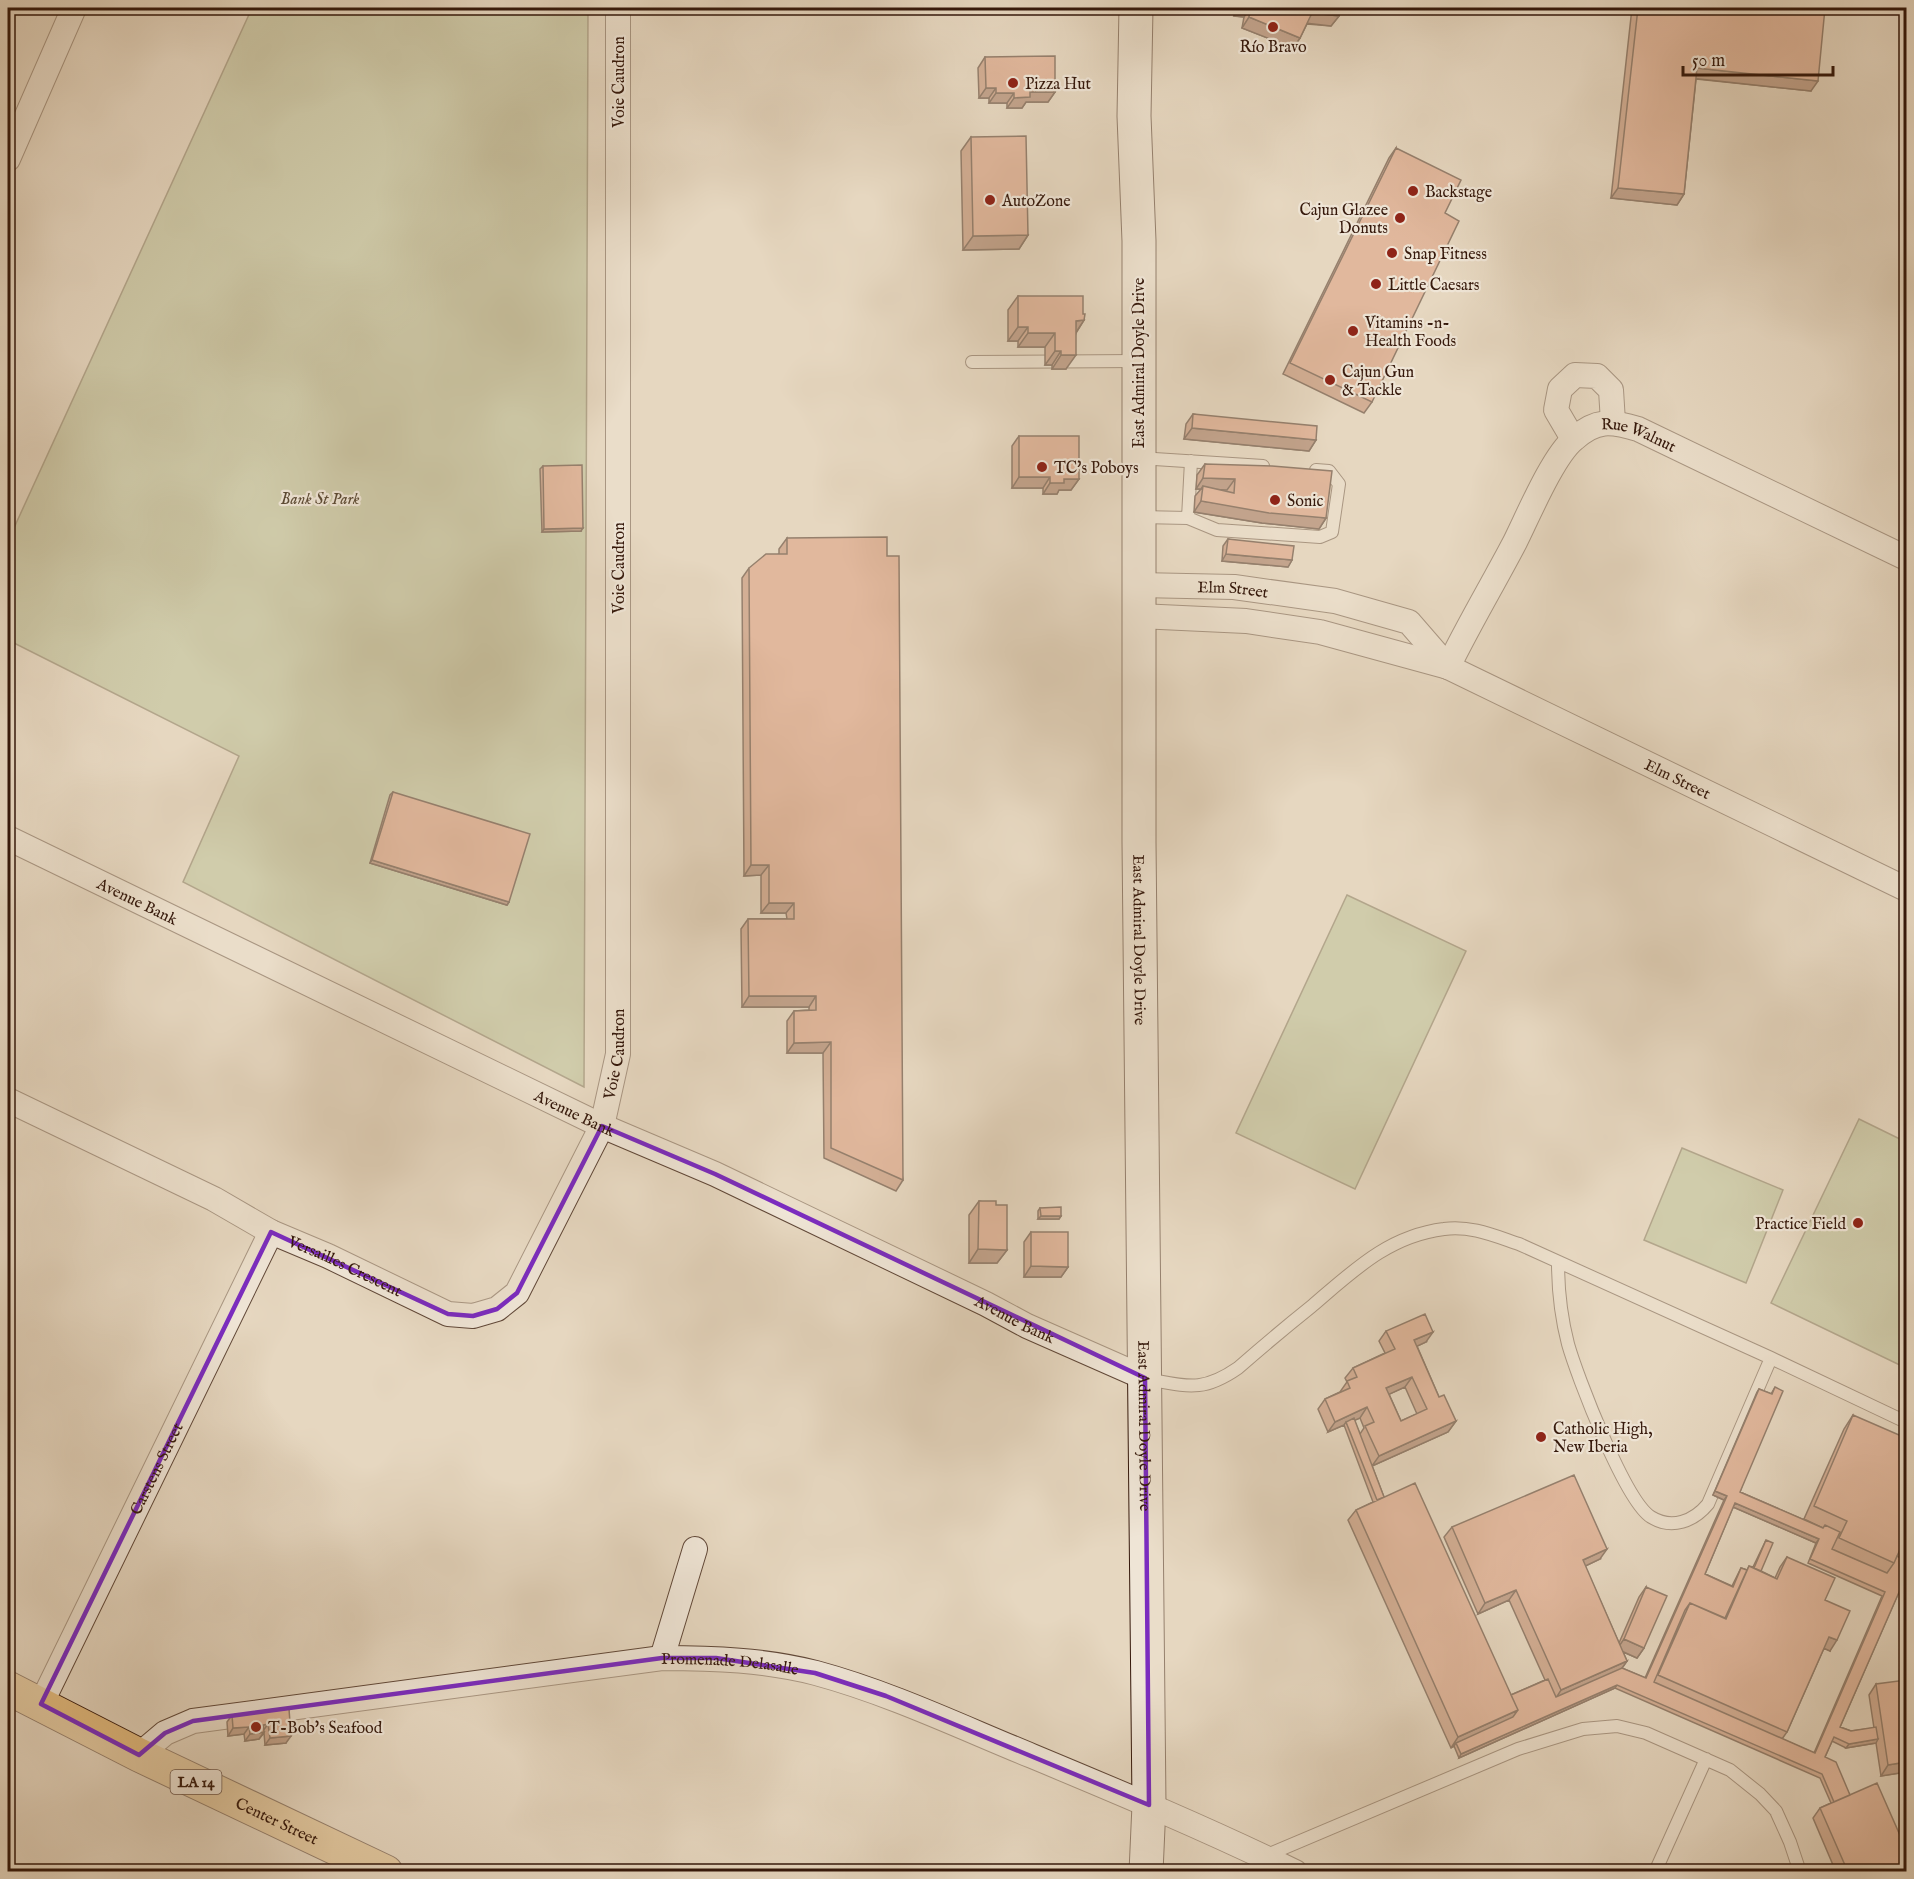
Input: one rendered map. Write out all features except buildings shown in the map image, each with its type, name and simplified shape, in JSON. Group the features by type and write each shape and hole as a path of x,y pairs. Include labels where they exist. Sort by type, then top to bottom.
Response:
{"main road":[{"name":"East Admiral Doyle Drive","path":"1136,8 1134,116 1138,241 1138,517 1149,1805 1146,1872"},
{"name":"Center Street","path":"8,1688 139,1755 386,1872"}],"street":[{"path":"8,159 74,8"},
{"name":"Voie Caudron","path":"602,1126 618,1054 618,8"},
{"path":"1573,439 1556,410 1560,389 1575,375 1597,376 1611,390 1613,422"},
{"name":"Rue Walnut","path":"1448,667 1471,619 1498,576 1556,463 1573,439 1595,425 1613,422 1638,429 1906,558"},
{"name":"Elm Street","path":"1139,600 1176,584 1234,587 1335,601 1408,622 1448,667"},
{"name":"Elm Street","path":"1139,600 1246,621 1320,632 1448,667 1906,889"},
{"name":"Avenue Bank","path":"8,838 602,1126 715,1174 986,1304 1027,1326 1145,1378"},
{"name":"Versailles Crescent","path":"8,1100 214,1199 271,1232 328,1256 448,1314 473,1316 497,1309 517,1293 602,1126"},
{"name":"Carstens Street","path":"41,1704 271,1232"},
{"path":"662,1658 695,1549"},
{"name":"Promenade Delasalle","path":"139,1755 165,1733 193,1721 662,1658 741,1660 815,1673 886,1696 1149,1805 1295,1872"}],"lane":[{"path":"972,362 1138,362"},
{"path":"1138,458 1272,467"},
{"path":"1188,518 1191,461"},
{"path":"1138,517 1188,518 1217,530 1320,537 1332,532 1340,484 1329,471 1306,470"},
{"path":"1145,1378 1192,1386 1220,1381 1348,1274 1375,1255 1405,1238 1445,1228 1481,1230 1558,1262 1771,1358 1906,1422"},
{"path":"1558,1262 1558,1296 1568,1343 1582,1386 1633,1496 1651,1517 1667,1522 1686,1522 1699,1514 1708,1504 1771,1358"},
{"path":"1264,1857 1518,1749 1583,1729 1617,1726 1646,1733 1730,1770 1760,1794 1776,1811 1800,1872"},
{"path":"1655,1872 1706,1759"}],"highlighted area":[{"path":"602,1126 715,1174 1145,1378 1149,1805 886,1696 815,1673 716,1658 662,1658 193,1721 165,1733 139,1755 41,1704 271,1232 448,1314 473,1316 497,1309 517,1293"}],"green space":[{"name":"Bank St Park","path":"252,8 588,8 584,1087 183,882 239,756 8,640 8,541"},
{"path":"1347,895 1466,951 1355,1189 1236,1133"},
{"name":"Practice Field","path":"1859,1119 1906,1142 1906,1368 1771,1303"},
{"path":"1682,1148 1783,1190 1746,1283 1644,1240"}],"place":[{"name":"Río Bravo","path":"1273,27"},
{"name":"Pizza Hut","path":"1013,83"},
{"name":"Backstage","path":"1413,191"},
{"name":"AutoZone","path":"990,200"},
{"name":"Cajun Glazee Donuts","path":"1400,218"},
{"name":"Snap Fitness","path":"1392,253"},
{"name":"Little Caesars","path":"1376,284"},
{"name":"Vitamins -n- Health Foods","path":"1353,331"},
{"name":"Cajun Gun & Tackle","path":"1330,380"},
{"name":"TC's Poboys","path":"1042,467"},
{"name":"Sonic","path":"1275,500"},
{"name":"Practice Field","path":"1858,1223"},
{"name":"Catholic High, New Iberia","path":"1541,1437"},
{"name":"T-Bob's Seafood","path":"256,1727"}]}
